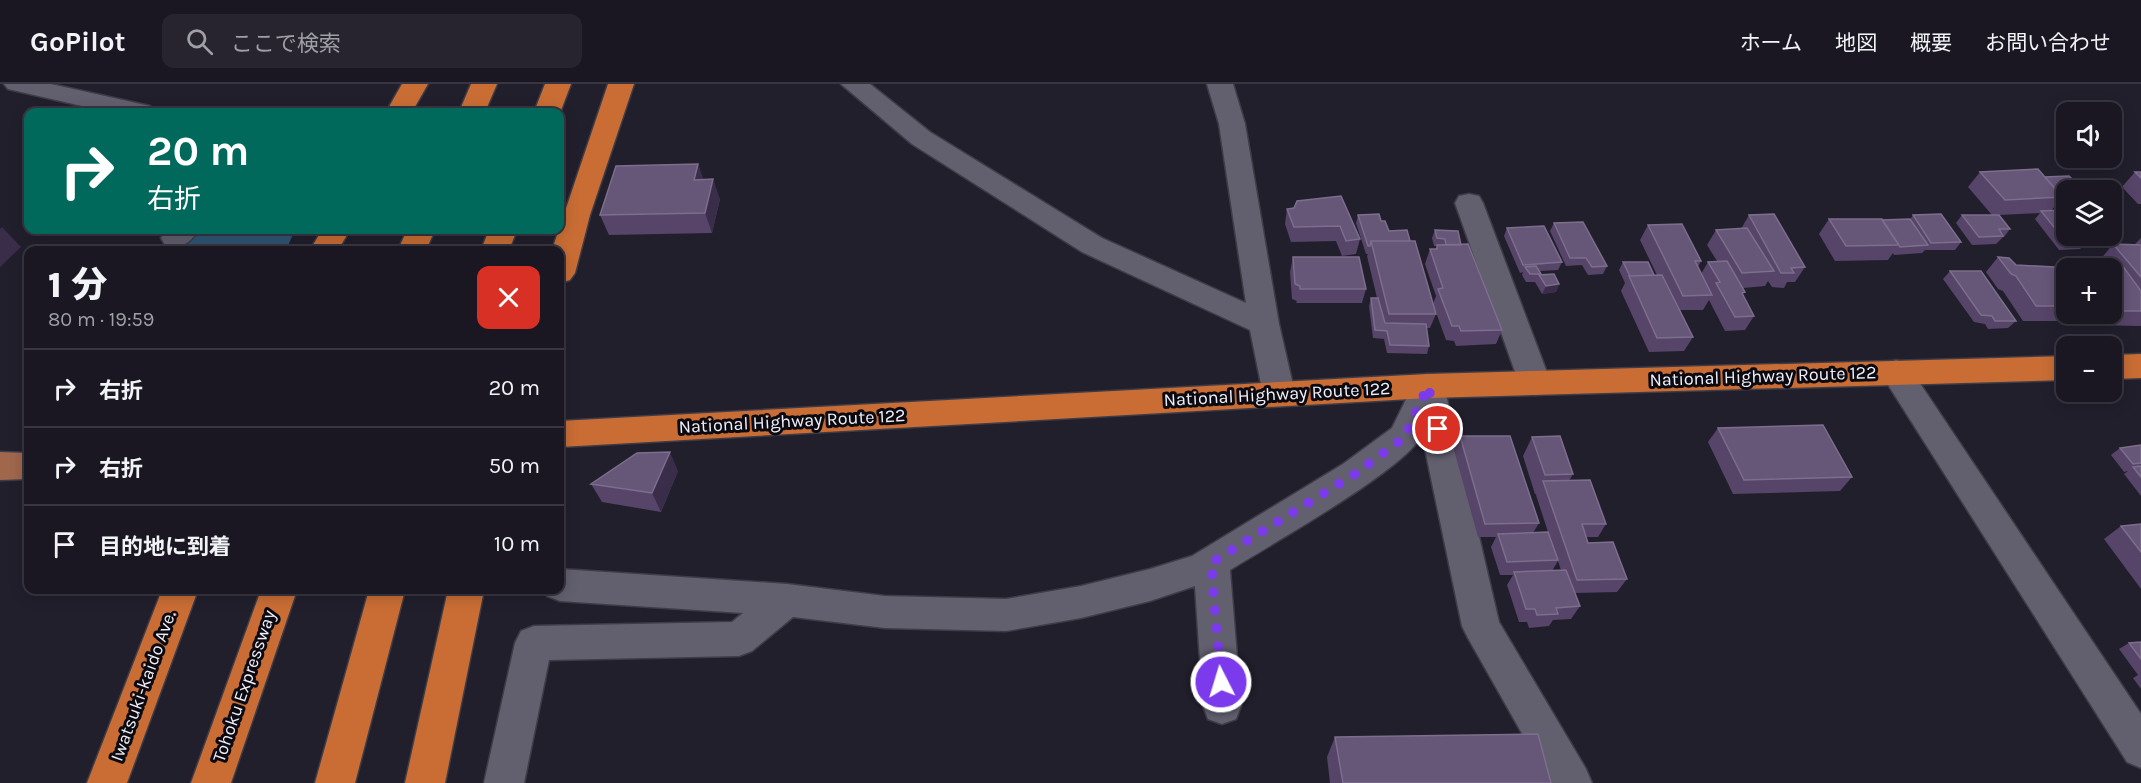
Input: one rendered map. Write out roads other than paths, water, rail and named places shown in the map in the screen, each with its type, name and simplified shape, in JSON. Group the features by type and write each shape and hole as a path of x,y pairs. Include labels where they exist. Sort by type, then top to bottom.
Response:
{"highway":[{"path":"401,108 415,84"},
{"path":"474,108 484,84"},
{"path":"549,108 558,84"},
{"path":"564,258 576,215 621,84"},
{"path":"2122,367 2141,366"},
{"name":"National Highway Route 122","path":"564,434 1428,386 2056,368"},
{"name":"Iwatsuki-kaido Ave.","path":"107,783 178,594"},
{"name":"Tohoku Expressway","path":"210,783 278,594"},
{"path":"335,783 386,594"},
{"path":"424,783 465,594"}],"main road":[{"path":"0,466 24,466"}],"street":[{"path":"17,84 74,106 96,108"},
{"path":"854,84 921,138 1092,245 1264,324"},
{"path":"1220,84 1232,124 1264,324 1280,394"},
{"path":"1469,203 1535,383"},
{"path":"1896,372 2141,749"},
{"path":"564,585 787,600 885,612 1006,615 1081,602 1150,585 1203,568 1355,474 1405,437 1428,386"},
{"path":"1428,386 1481,626 1572,783"},
{"path":"1211,563 1222,706"},
{"path":"504,783 534,643 740,639 787,600"}],"water":[{"path":"194,234 293,234 288,246 180,246"}]}
